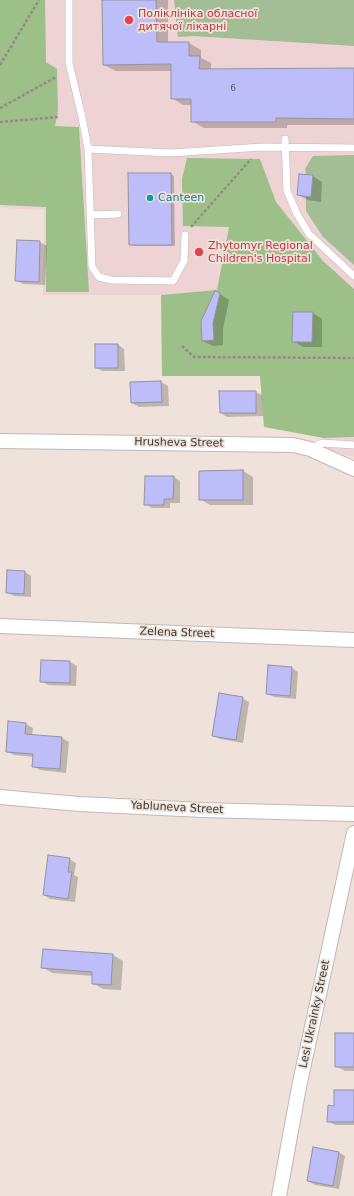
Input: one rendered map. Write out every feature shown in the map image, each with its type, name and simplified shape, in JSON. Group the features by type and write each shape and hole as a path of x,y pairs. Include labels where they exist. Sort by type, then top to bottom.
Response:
{"street":[{"name":"Hrusheva Street","path":"0,441 293,445 310,449 354,469"},
{"name":"Zelena Street","path":"0,626 354,640"},
{"name":"Yabluneva Street","path":"0,797 79,804 202,810 354,814"},
{"name":"Lesi Ukrainky Street","path":"280,1196 299,1087 354,833"}],"lane":[{"path":"69,0 69,63 88,149 92,268 99,277 111,280 173,281 184,261 185,235"},
{"path":"88,149 170,153 262,147 286,143 354,148"},
{"path":"286,143 287,191 297,214 309,234 354,276"},
{"path":"90,215 118,214"},
{"path":"310,449 322,443 354,445"}],"path":[{"path":"0,65 39,0"},
{"path":"0,108 56,78"},
{"path":"0,122 59,117"},
{"path":"185,235 262,147"},
{"path":"182,346 194,356 354,358"}],"shaded area":[{"name":"Zhytomyr Regional Children's Hospital","path":"0,0 354,0 354,457 321,448 323,438 264,427 260,376 162,376 161,295 43,295 44,210 0,208"}],"green space":[{"path":"0,0 45,0 46,62 57,69 58,111 55,126 79,127 89,292 46,292 46,207 0,205"},
{"path":"174,0 354,0 354,46 193,36 178,37"},
{"path":"354,155 354,265 323,237 306,211 306,196 311,196 313,175 306,174 305,169 313,156"},
{"path":"187,158 260,159 276,202 323,261 354,289 354,437 324,438 264,427 260,376 162,376 161,295 217,290 229,227 183,226 182,179"}],"building":[{"path":"102,0 156,0 157,42 189,42 189,56 200,56 199,69 354,68 354,119 276,118 276,122 191,122 191,99 171,99 171,64 103,65"},
{"name":"Canteen","path":"128,173 171,173 172,245 129,245"},
{"path":"299,174 313,175 311,197 297,195"},
{"path":"17,240 40,241 39,282 15,281"},
{"path":"215,291 220,293 213,323 214,340 202,341 201,321"},
{"path":"293,312 313,312 312,342 292,342"},
{"path":"95,344 118,344 118,368 95,368"},
{"path":"161,381 162,402 131,403 130,382"},
{"path":"219,391 256,391 256,413 220,413"},
{"path":"243,470 243,500 199,500 199,471"},
{"path":"145,476 174,476 173,499 164,499 164,505 144,505"},
{"path":"7,570 25,571 24,594 6,593"},
{"path":"41,660 70,661 70,683 40,682"},
{"path":"268,665 292,667 290,696 266,694"},
{"path":"219,693 243,697 236,740 212,736"},
{"path":"8,721 26,723 25,734 62,737 60,769 32,767 33,754 6,752"},
{"path":"48,855 70,858 68,872 72,872 68,899 43,895"},
{"path":"43,949 113,954 111,985 92,984 92,972 41,968"},
{"path":"335,1033 354,1033 354,1067 335,1067"},
{"path":"334,1090 354,1090 354,1122 327,1122 328,1105 334,1106"},
{"path":"313,1147 339,1152 333,1186 307,1181"}],"place":[{"name":"Поліклініка обласної дитячої лікарні","path":"129,20"},
{"name":"Canteen","path":"150,198"},
{"name":"Zhytomyr Regional Children's Hospital","path":"199,252"}]}
